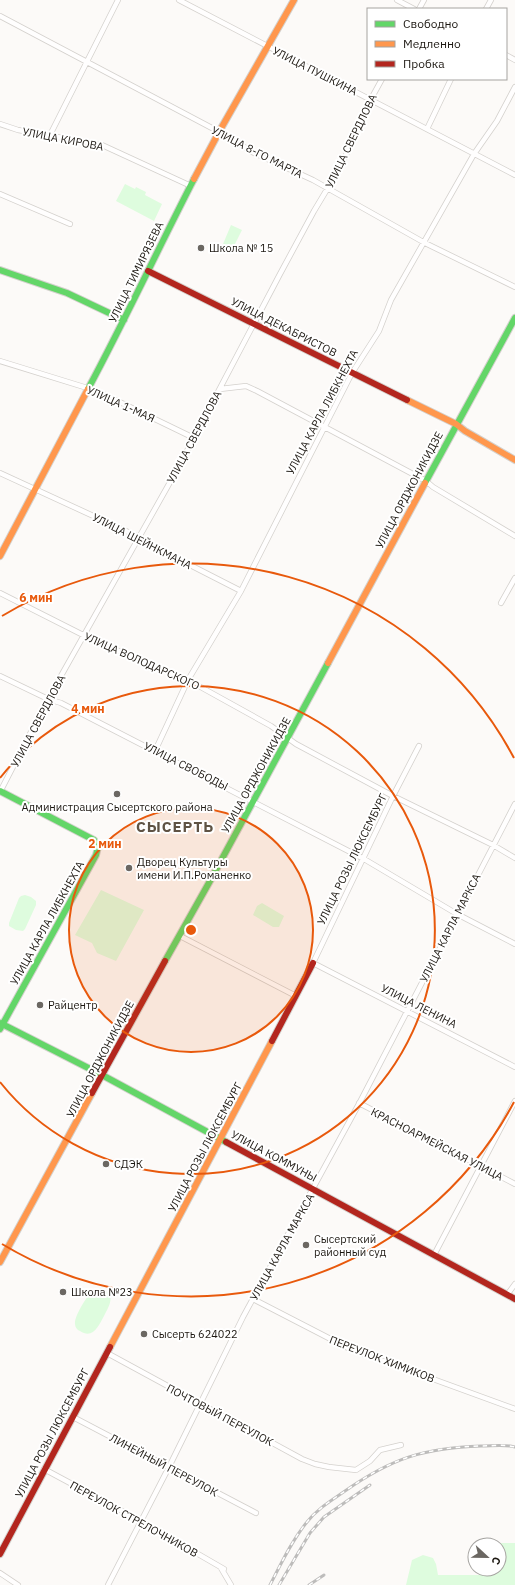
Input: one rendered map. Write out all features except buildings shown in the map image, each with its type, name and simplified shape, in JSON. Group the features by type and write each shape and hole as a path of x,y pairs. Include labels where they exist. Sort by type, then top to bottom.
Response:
{"street":[{"path":"50,135 118,0"},
{"name":"УЛИЦА ПУШКИНА","path":"179,0 371,99 515,176"},
{"name":"УЛИЦА ТИМИРЯЗЕВА","path":"0,556 124,320 157,251 219,132 294,0"},
{"path":"397,0 412,8"},
{"name":"УЛИЦА 8-ГО МАРТА","path":"0,16 86,63 219,132 252,152 313,180 328,190 425,243 515,287"},
{"name":"УЛИЦА СВЕРДЛОВА","path":"0,792 48,699 140,537 314,211 328,190 341,166 371,99 381,80"},
{"path":"427,129 451,80"},
{"name":"УЛИЦА КАРЛА ЛИБКНЕХТА","path":"155,751 188,680 241,591 352,373 379,331 391,300 425,243 474,154 497,121 515,87"},
{"name":"УЛИЦА КИРОВА","path":"0,124 18,130 102,145 191,186"},
{"path":"0,194 70,224"},
{"path":"0,270 67,293 124,320"},
{"name":"УЛИЦА ДЕКАБРИСТОВ","path":"148,271 456,424 465,431 515,460"},
{"name":"УЛИЦА ОРДЖОНИКИДЗЕ","path":"0,1262 180,936 456,424 515,318"},
{"name":"УЛИЦА 1-МАЯ","path":"0,361 80,387 88,388 194,438"},
{"path":"220,389 246,386 426,481 515,536"},
{"name":"УЛИЦА ШЕЙНКМАНА","path":"0,473 140,537 149,544 241,591"},
{"path":"501,603 515,578"},
{"name":"УЛИЦА ВОЛОДАРСКОГО","path":"0,593 84,635 188,680 271,726 287,739 393,796 493,845 515,858"},
{"name":"УЛИЦА СВОБОДЫ","path":"0,676 48,699 61,703 253,801 364,859 457,914 515,944"},
{"name":"УЛИЦА РОЗЫ ЛЮКСЕМБУРГ","path":"0,1554 296,996 364,859 393,796 420,746"},
{"name":"УЛИЦА КАРЛА ЛИБКНЕХТА","path":"0,792 94,840 98,847 96,856 1,1026"},
{"name":"УЛИЦА КАРЛА МАРКСА","path":"108,1585 253,1299 359,1103 515,804"},
{"path":"180,936 296,996"},
{"name":"УЛИЦА ЛЕНИНА","path":"313,963 515,1067"},
{"name":"УЛИЦА КОММУНЫ","path":"1,1026 102,1075 515,1299"},
{"path":"434,1255 515,1101"},
{"name":"КРАСНОАРМЕЙСКАЯ УЛИЦА","path":"359,1103 515,1184"},
{"path":"507,1295 515,1284"},
{"name":"ПЕРЕУЛОК ХИМИКОВ","path":"253,1299 348,1348 515,1409"},
{"name":"ПОЧТОВЫЙ ПЕРЕУЛОК","path":"107,1353 302,1459 315,1464 356,1470 370,1461 380,1450 401,1445"},
{"name":"ЛИНЕЙНЫЙ ПЕРЕУЛОК","path":"73,1417 256,1513"},
{"name":"ПЕРЕУЛОК СТРЕЛОЧНИКОВ","path":"44,1469 141,1521 223,1568 231,1585"},
{"path":"0,1573 18,1585"}],"green space":[{"path":"125,184 146,192 145,195 162,204 154,221 116,201"},
{"path":"231,225 242,230 233,248 223,244"},
{"path":"101,890 144,910 116,961 97,953 92,943 75,935"},
{"path":"25,895 36,901 36,905 25,929 23,931 16,930 9,926 9,923 19,898"},
{"path":"262,903 284,916 279,927 273,927 253,915 257,906"},
{"path":"96,1288 101,1288 109,1293 110,1304 98,1327 89,1334 79,1331 76,1328 75,1320 82,1304"},
{"path":"507,1543 515,1543 515,1585 406,1585 412,1560 423,1555 433,1558 438,1575 507,1577"}],"railway":[{"path":"270,1585 292,1544 311,1517 330,1501 378,1470 409,1457 442,1449 498,1445 515,1447"},
{"path":"279,1585 310,1533 324,1517 370,1485"},
{"path":"309,1585 324,1575"}],"traffic: fast":[{"path":"88,389 194,179"},
{"path":"0,270 67,293 124,320"},
{"path":"425,483 515,318"},
{"path":"165,961 328,663"},
{"path":"0,791 94,840 98,847 96,855 0,1029"},
{"path":"0,1023 102,1075 226,1142"}],"traffic: slow":[{"path":"194,179 294,0"},
{"path":"0,556 88,389"},
{"path":"407,400 456,424 465,431 515,460"},
{"path":"328,663 425,483"},
{"path":"110,1347 272,1041"},
{"path":"0,1262 92,1093"}],"traffic: jam":[{"path":"148,271 407,400"},
{"path":"92,1093 165,961"},
{"path":"272,1041 313,963"},
{"path":"226,1142 515,1299"},
{"path":"0,1554 110,1347"}],"place":[{"name":"Школа № 15","path":"201,248"},
{"name":"Администрация Сысертского района","path":"117,794"},
{"name":"Дворец Культуры имени И.П.Романенко","path":"129,868"},
{"name":"Райцентр","path":"40,1005"},
{"name":"СДЭК","path":"106,1164"},
{"name":"Сысертский районный суд","path":"306,1245"},
{"name":"Школа №23","path":"63,1292"},
{"name":"Сысерть 624022","path":"144,1334"}],"district":[{"name":"СЫСЕРТЬ","path":"175,826"}]}
